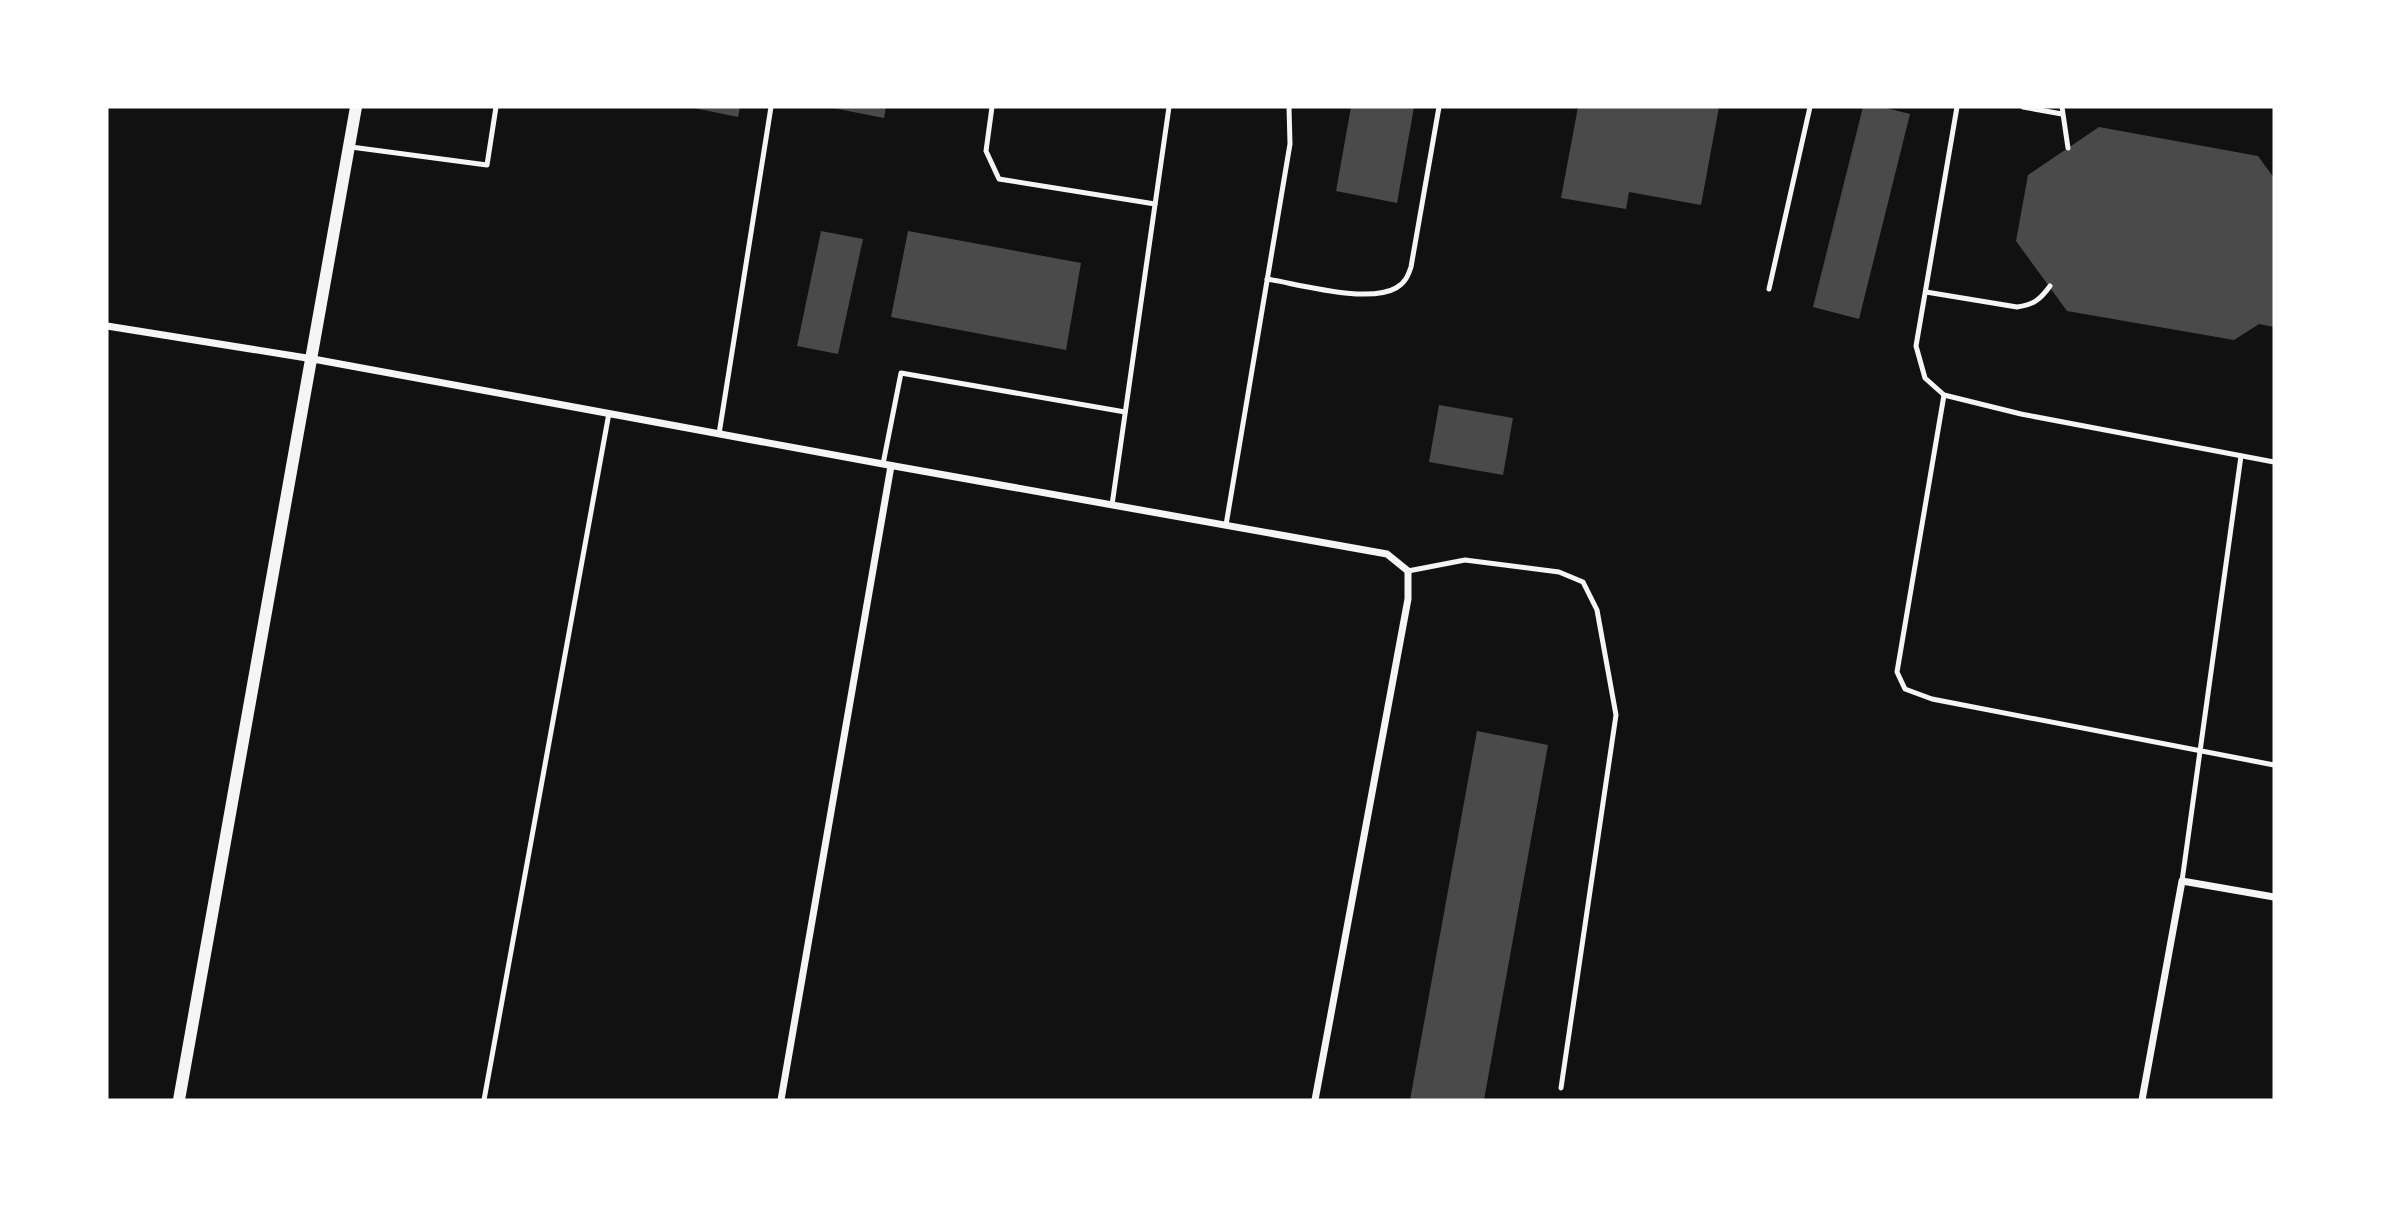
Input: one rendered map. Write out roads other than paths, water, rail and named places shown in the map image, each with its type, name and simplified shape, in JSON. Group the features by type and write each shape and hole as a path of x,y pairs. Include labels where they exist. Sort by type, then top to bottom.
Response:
{"street":[{"path":"179,1100 356,107"},
{"path":"107,326 313,359 1387,554 1408,571 1408,598 1315,1100"},
{"path":"781,1100 887,465"},
{"path":"2142,1100 2182,881 2274,897"}],"lane":[{"path":"349,147 486,165 496,107"},
{"path":"719,434 771,107"},
{"path":"992,107 986,150 999,179 1155,204"},
{"path":"1112,505 1170,107"},
{"path":"1226,525 1290,144 1289,107"},
{"path":"1266,279 1372,295 1397,288 1406,280 1411,267 1439,107"},
{"path":"1769,289 1810,107"},
{"path":"1957,107 1916,346 1925,378 1944,395 2021,415 2274,462"},
{"path":"2024,107 2062,110 2068,148"},
{"path":"1926,292 2017,307 2031,305 2042,298 2050,286"},
{"path":"887,465 901,373 1125,412"},
{"path":"1944,395 1897,672 1905,689 1932,699 2274,765"},
{"path":"484,1100 609,413"},
{"path":"2182,881 2241,456"},
{"path":"1408,571 1465,560 1559,572 1583,582 1597,610 1616,715 1561,1088"}]}
